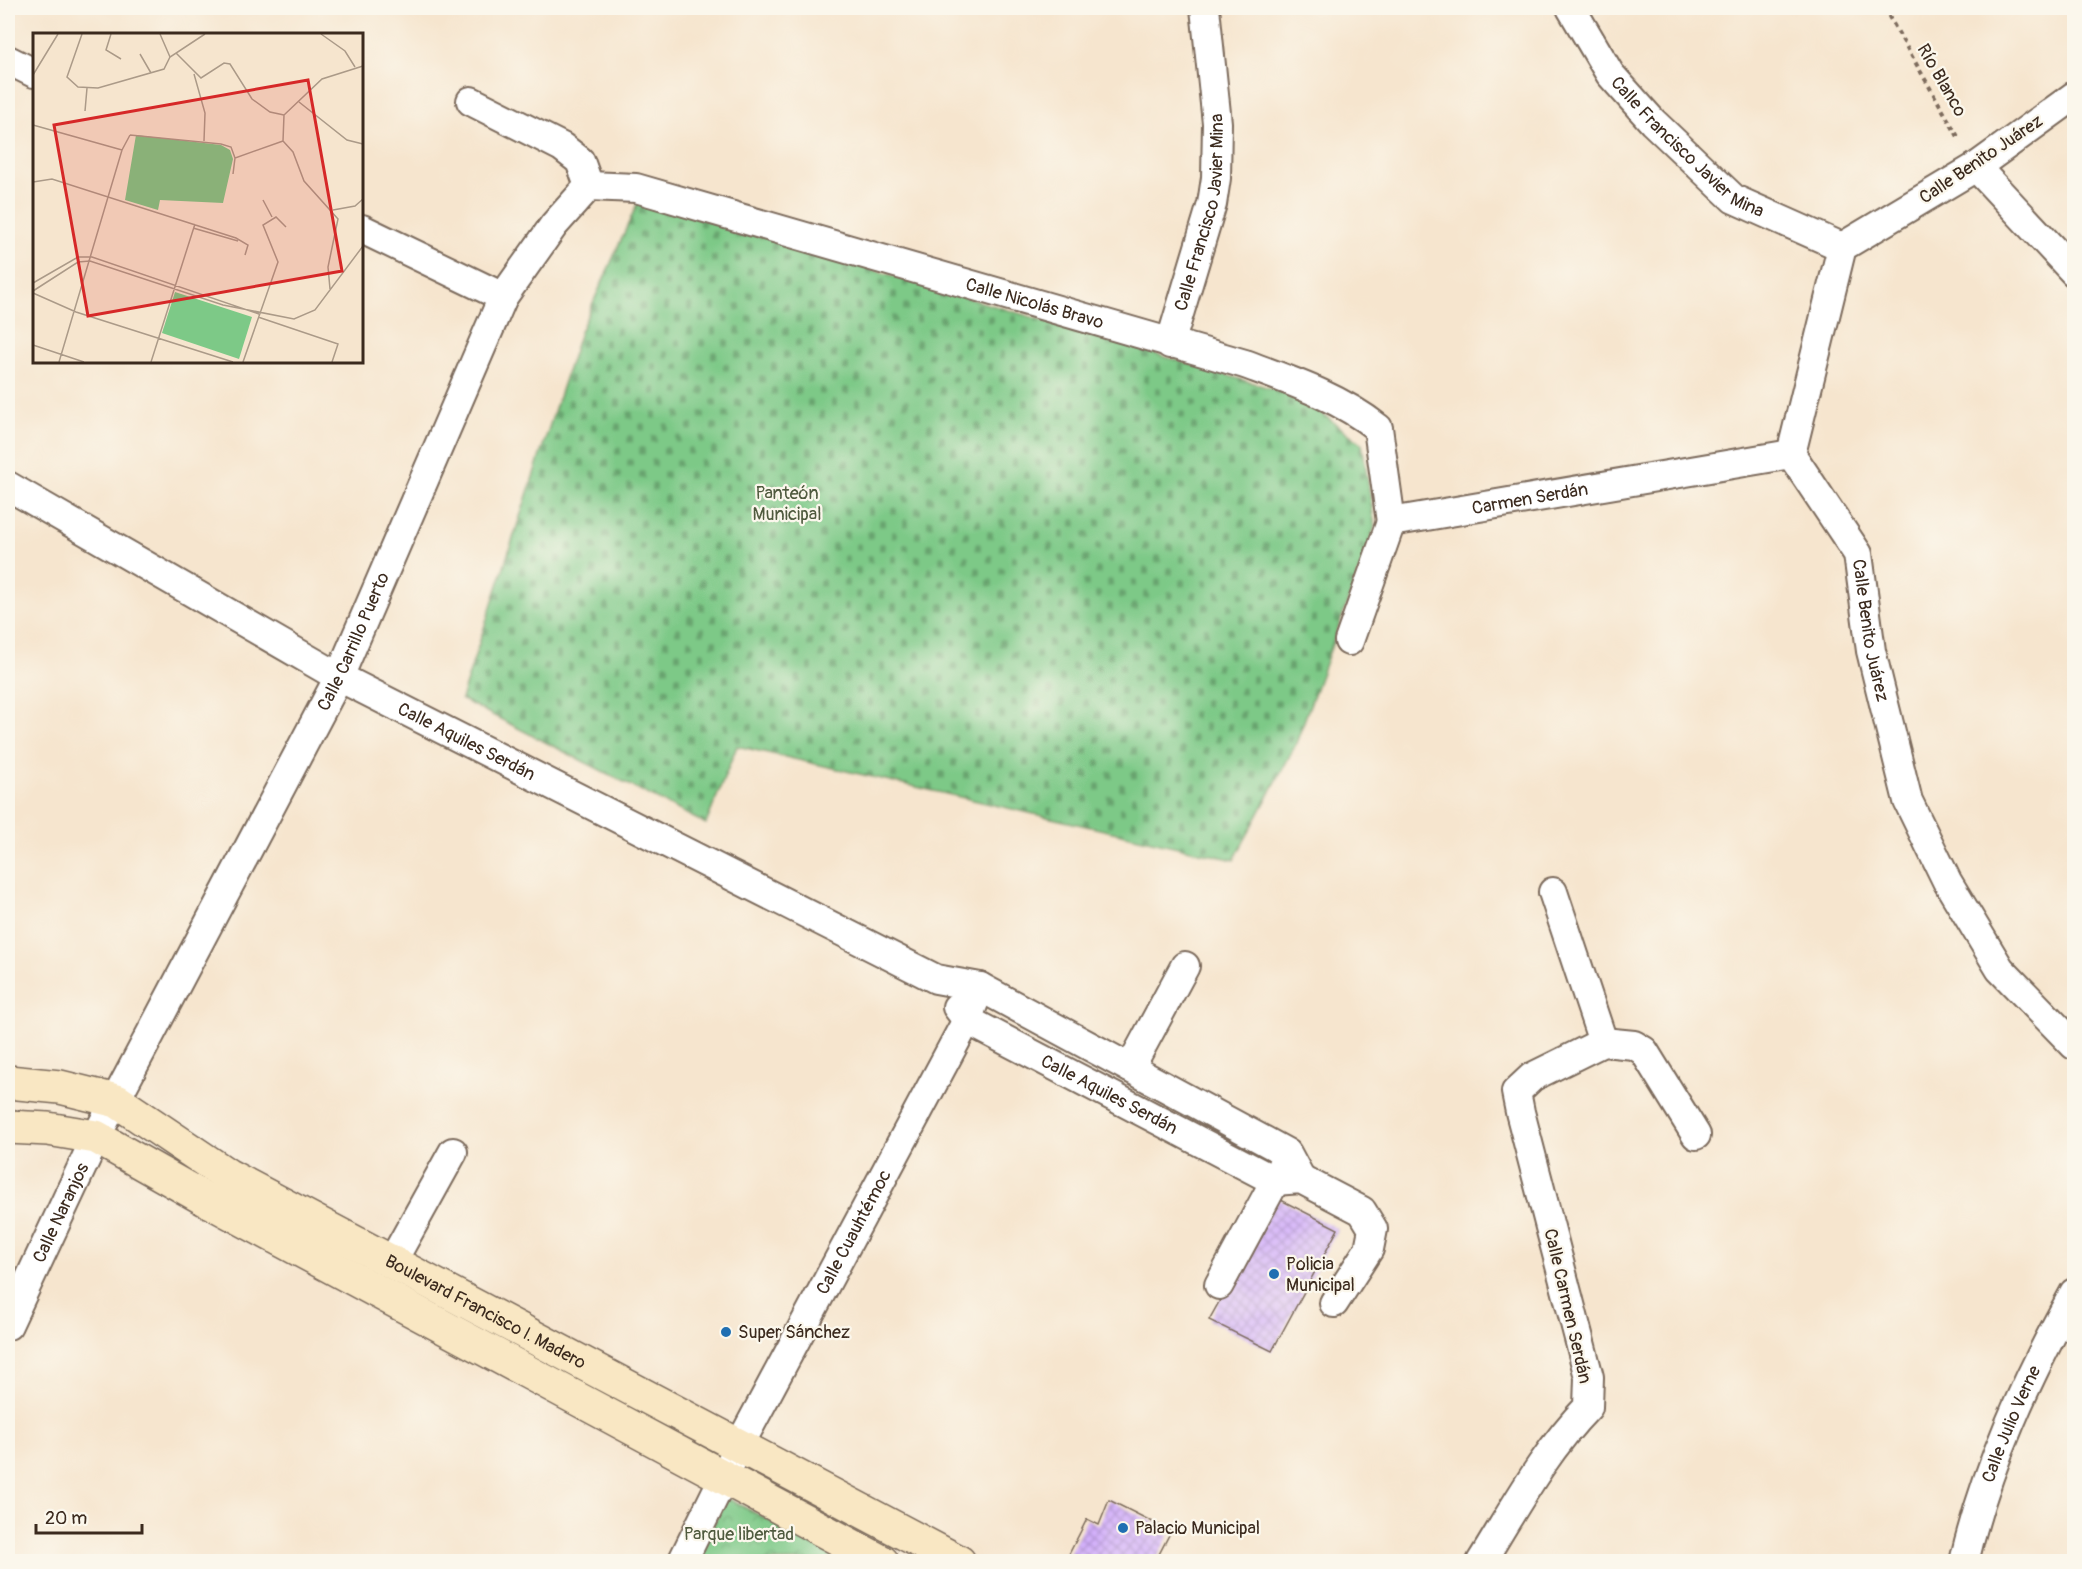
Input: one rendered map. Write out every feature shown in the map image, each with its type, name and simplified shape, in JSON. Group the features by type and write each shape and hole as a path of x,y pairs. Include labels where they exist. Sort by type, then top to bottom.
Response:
{"street":[{"name":"Calle Francisco Javier Mina","path":"1170,344 1212,204 1215,178 1217,123 1205,8"},
{"name":"Calle Francisco Javier Mina","path":"1571,8 1610,74 1653,122 1734,199 1842,247"},
{"path":"8,60 33,72"},
{"name":"Calle Benito Juárez","path":"1842,247 1976,167 2074,96"},
{"path":"471,101 562,147 580,160 589,186"},
{"path":"1976,167 2074,272"},
{"name":"Calle Nicolás Bravo","path":"589,186 636,188 1245,364 1304,386 1358,412 1378,428 1391,522"},
{"name":"Calle Carrillo Puerto","path":"117,1101 339,677 503,297 554,225 589,186"},
{"path":"363,229 503,297"},
{"path":"1791,454 1842,247"},
{"name":"Calle Benito Juárez","path":"1791,454 1858,554 1871,651 1908,801 1947,881 2000,969 2074,1045"},
{"name":"Carmen Serdán","path":"1391,522 1791,454"},
{"name":"Calle Aquiles Serdán","path":"8,486 339,677 936,978 980,987 1287,1153 1288,1180"},
{"path":"1349,640 1391,522"},
{"path":"1553,892 1604,1042 1634,1045 1644,1051 1696,1135"},
{"path":"1130,1068 1185,966"},
{"name":"Calle Aquiles Serdán","path":"936,978 967,1020 1288,1180 1362,1212 1372,1230 1369,1249 1334,1303"},
{"name":"Calle Cuauhtémoc","path":"682,1562 739,1446 967,1020 980,987"},
{"name":"Calle Carmen Serdán","path":"1481,1562 1535,1474 1567,1428 1588,1407 1589,1377 1516,1092 1532,1077 1604,1042"},
{"name":"Boulevard Francisco I. Madero","path":"8,1082 60,1087 117,1101 227,1175 958,1562"},
{"name":"Calle Naranjos","path":"8,1325 96,1137 117,1101"},
{"name":"Boulevard Francisco I. Madero","path":"8,1127 48,1129 96,1137 217,1205 882,1562"},
{"path":"392,1262 453,1152"},
{"path":"1219,1285 1288,1180"},
{"name":"Calle Julio Verne","path":"1964,1562 1975,1515 2015,1410 2074,1293"}],"path":[{"name":"Río Blanco","path":"1884,8 1976,167"}],"green space":[{"name":"Panteón Municipal","path":"639,200 1300,397 1362,444 1375,527 1295,746 1234,860 737,746 706,824 461,699 580,332"},
{"name":"Parque libertad","path":"727,1498 847,1561 694,1562"}],"building":[{"name":"Policia Municipal","path":"1277,1198 1338,1229 1272,1351 1209,1320"},
{"name":"Palacio Municipal","path":"1109,1500 1171,1531 1155,1562 1065,1562 1087,1519 1099,1525"}],"place":[{"name":"Policia Municipal","path":"1274,1274"},
{"name":"Super Sánchez","path":"726,1332"},
{"name":"Palacio Municipal","path":"1123,1528"}]}
